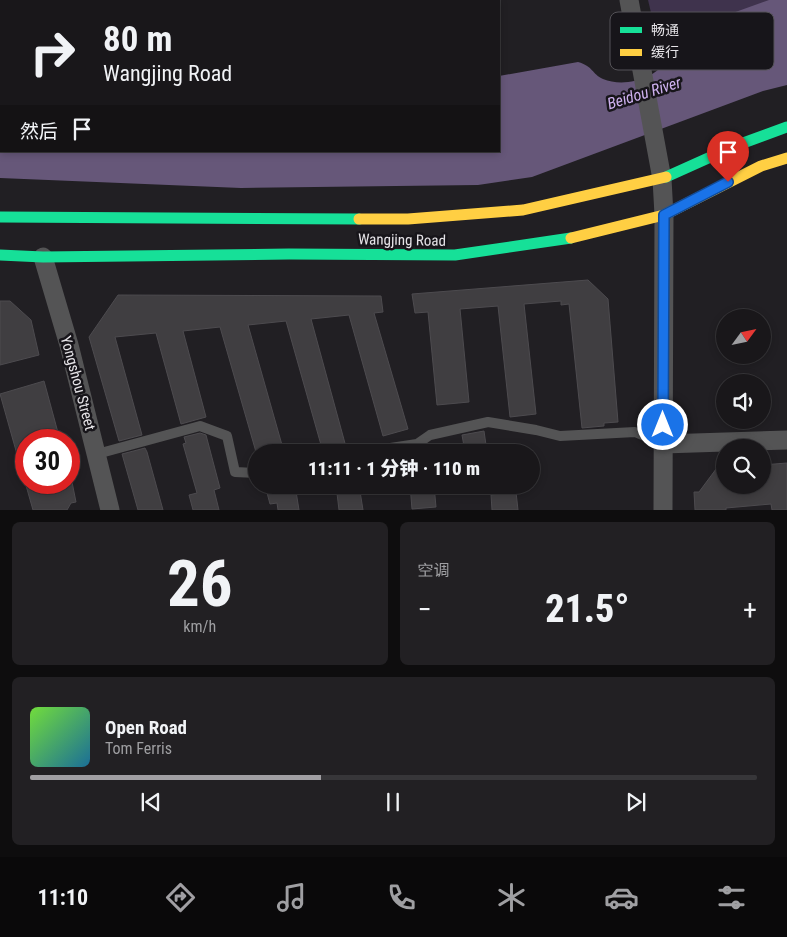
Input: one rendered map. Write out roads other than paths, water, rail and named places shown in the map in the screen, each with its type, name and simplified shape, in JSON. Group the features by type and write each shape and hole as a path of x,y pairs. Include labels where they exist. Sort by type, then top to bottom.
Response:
{"main road":[{"name":"Wangjing Road","path":"0,217 408,219 523,210 662,179 735,146 787,127"},
{"name":"Wangjing Road","path":"0,255 43,257 289,254 455,255 562,240 664,215 761,166 787,158"}],"street":[{"path":"642,70 662,179 664,215 663,510"},
{"name":"Yongshou Street","path":"43,257 69,345 110,510"},
{"path":"662,444 787,440"}],"lane":[{"path":"416,444 430,435 488,422 560,436 635,432 662,444"},
{"path":"97,454 200,426 227,436 235,472 248,473"}],"water":[{"name":"Beidou River","path":"769,0 787,0 787,85 763,91 532,177 478,185 241,188 0,178 0,152 500,152 500,76 578,62 587,66 599,77 611,82 639,80 657,70 774,70 774,12 736,12"}]}
